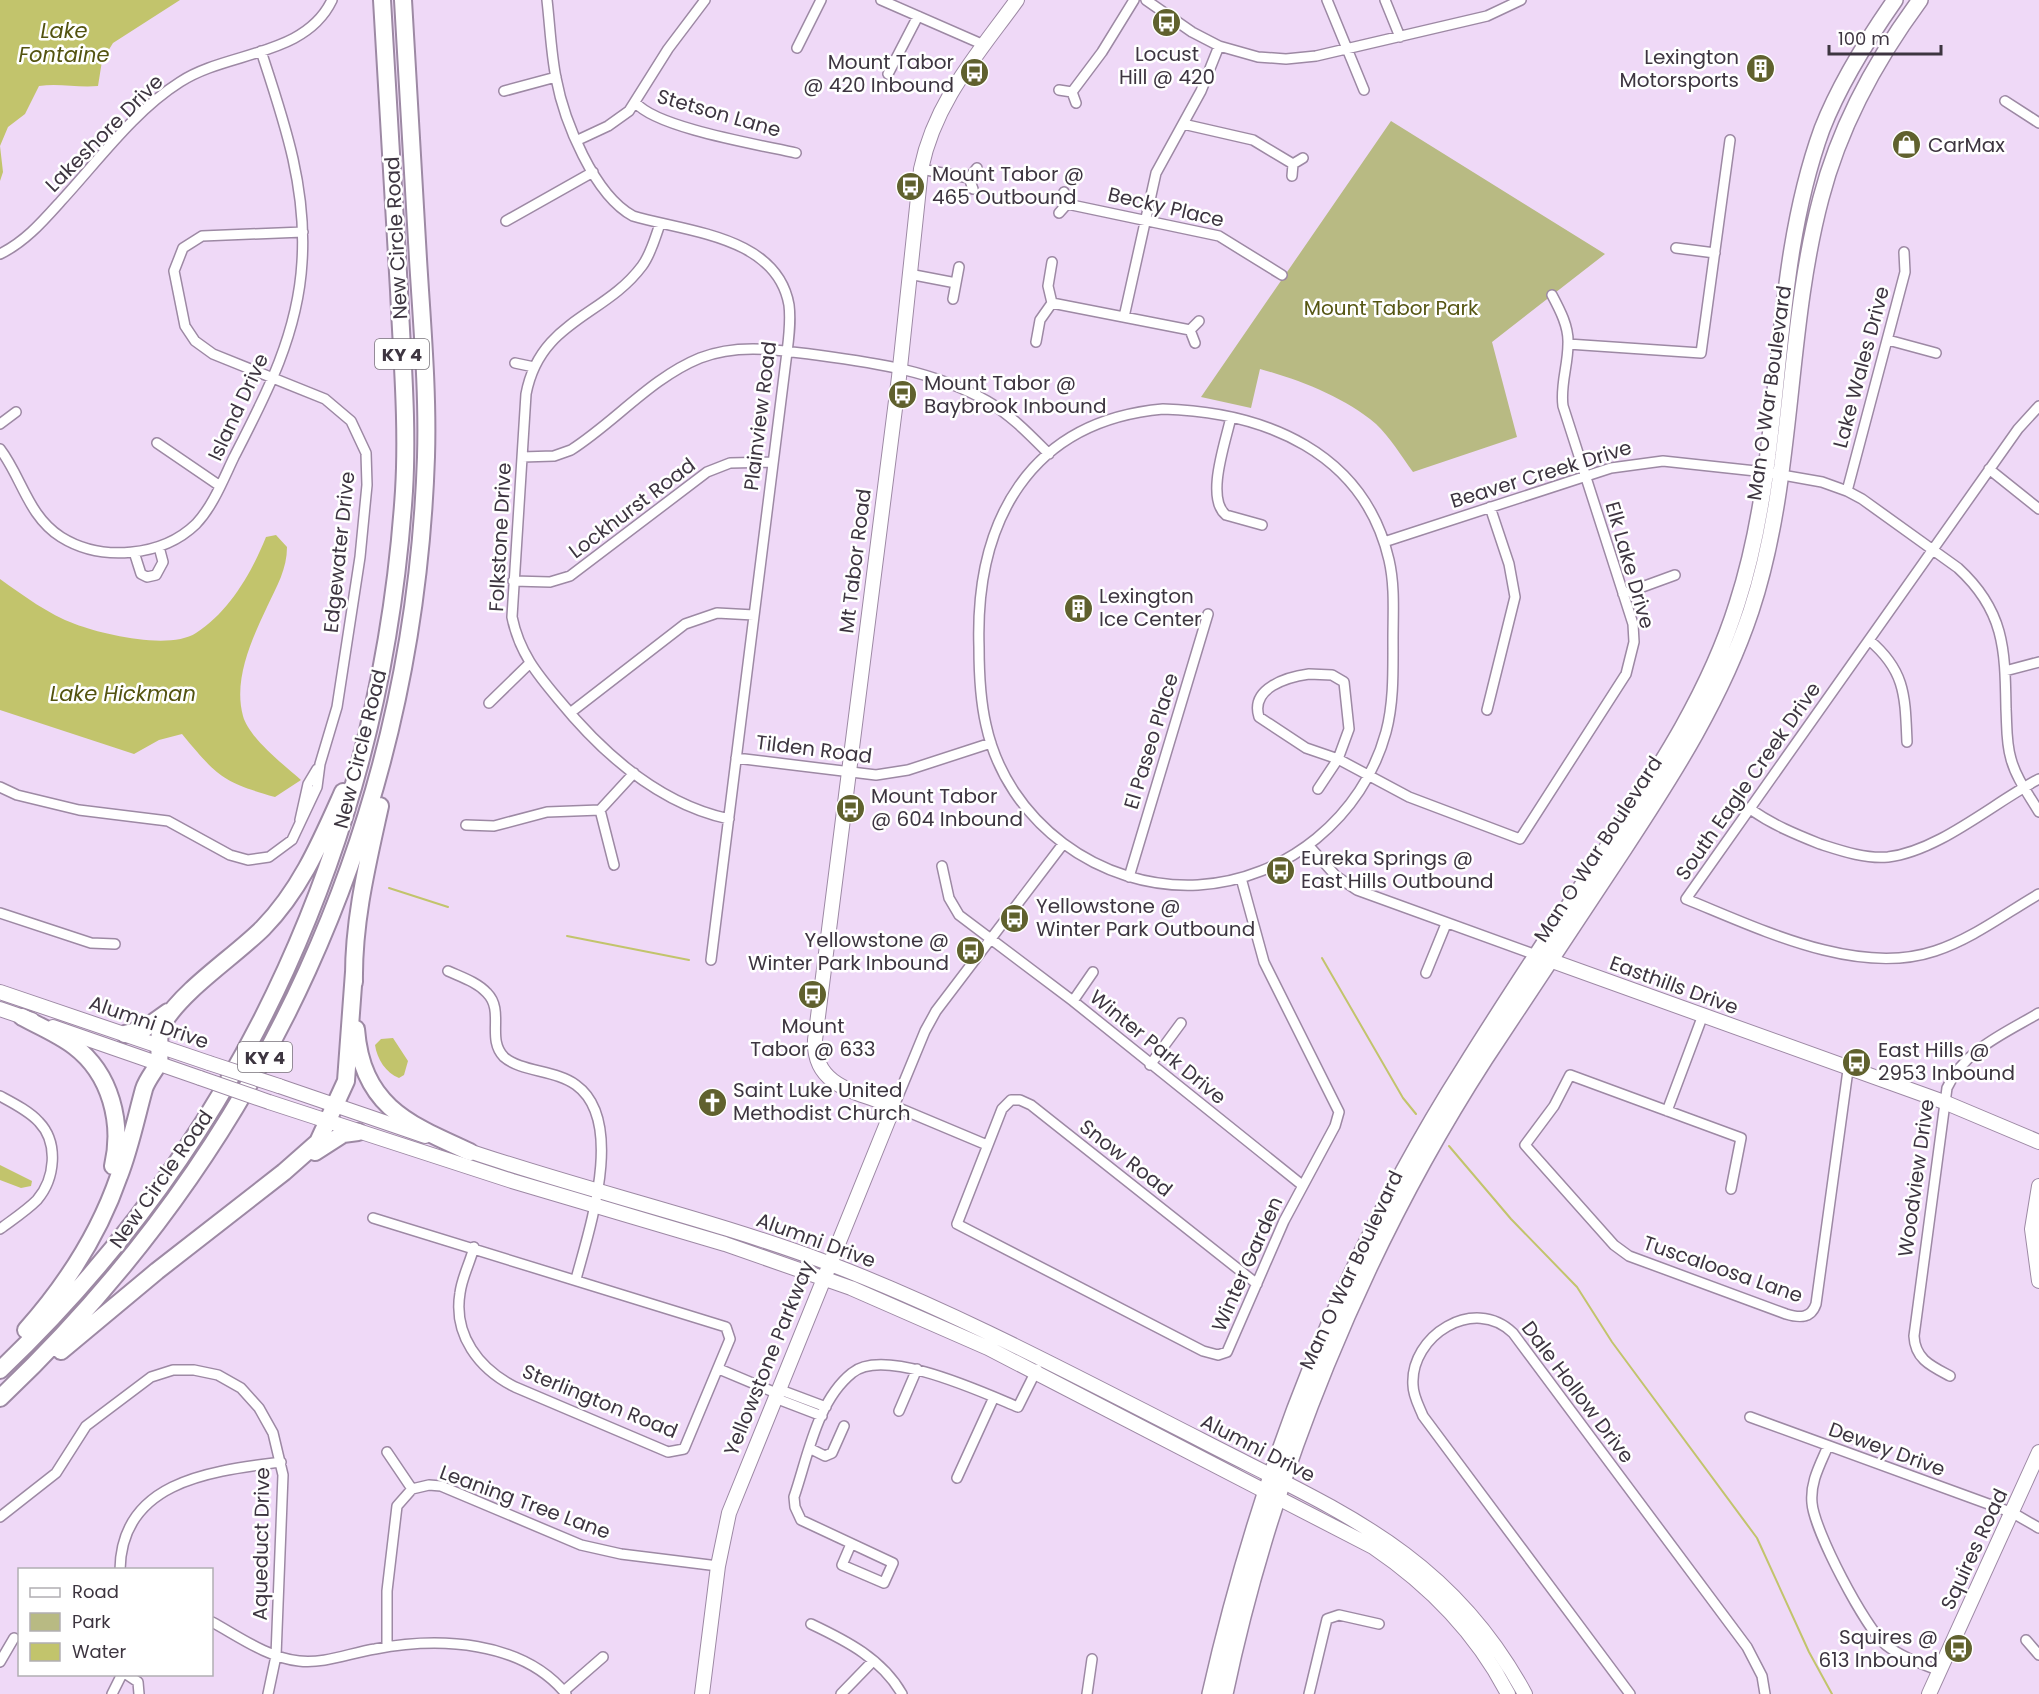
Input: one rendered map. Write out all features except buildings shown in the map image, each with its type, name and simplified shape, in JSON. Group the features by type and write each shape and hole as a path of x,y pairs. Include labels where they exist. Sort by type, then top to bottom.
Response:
{"highway":[{"name":"New Circle Road","path":"0,1370 53,1317 120,1240 175,1166 241,1060 291,961 320,891 352,795 375,707 389,629 404,489 404,388 382,0"},
{"name":"New Circle Road","path":"0,1398 58,1342 147,1238 212,1148 272,1045 318,951 367,816 387,744 406,649 422,526 426,453 424,373 403,0"},
{"path":"0,1402 140,1285 284,1172 318,1142 333,1105 344,1091 346,1081 359,907 394,746 403,693 406,649"},
{"path":"125,1034 144,1029 185,999 264,927 302,878 318,849 351,774 375,707"},
{"path":"354,972 358,1047 378,1093 386,1105 413,1126 470,1152"},
{"path":"0,1357 58,1293 80,1260 110,1200 125,1159 146,1083 159,1064 158,1045 165,1022 185,999"},
{"path":"22,1017 65,1040 87,1058 106,1086 117,1124 117,1148 109,1180 88,1233 58,1293"},
{"path":"284,1172 338,1137 348,1132 358,1132"}],"main road":[{"name":"Man O War Boulevard","path":"1210,1694 1232,1602 1265,1490 1278,1484 1329,1363 1392,1224 1444,1128 1484,1061 1697,733 1721,687 1740,643 1759,584 1772,531 1772,473 1793,249 1804,192 1823,127 1841,88 1860,53 1896,0"},
{"name":"Man O War Boulevard","path":"1225,1694 1278,1484 1313,1361 1388,1200 1442,1103 1678,738 1706,685 1727,635 1746,574 1772,473 1808,266 1827,177 1844,128 1863,86 1882,54 1920,0"}],"street":[{"name":"Lakeshore Drive","path":"0,254 32,232 139,117 168,90 204,69 287,42 311,27 324,14 332,0"},
{"name":"Plainview Road","path":"547,0 556,77 561,99 593,172 606,194 617,206 633,216 736,244 768,265 782,286 788,304 787,352 711,960"},
{"path":"578,140 621,118 636,103 668,49 705,0"},
{"path":"797,48 821,0"},
{"path":"881,0 984,45"},
{"name":"Mt Tabor Road","path":"894,1106 835,1082 822,1072 816,1058 816,1040 900,367 921,169 938,112 1017,0"},
{"path":"1072,92 1102,52 1134,0"},
{"path":"1146,0 1192,32 1219,46 1270,59 1301,58 1400,37 1487,16 1521,0"},
{"path":"1328,0 1364,90"},
{"path":"1385,0 1400,37"},
{"path":"888,74 918,16"},
{"path":"1124,317 1158,167 1201,91 1219,46"},
{"name":"Island Drive","path":"0,449 34,512 54,532 84,547 112,552 134,552 159,547 195,525 207,509 274,379 288,339 299,293 303,232 302,201 292,146 261,51"},
{"path":"504,91 556,77"},
{"path":"1059,90 1072,92"},
{"path":"1072,92 1076,103"},
{"path":"2005,101 2039,123"},
{"name":"Stetson Lane","path":"636,103 645,112 671,122 796,153"},
{"path":"1183,124 1253,140 1293,164"},
{"path":"1568,344 1701,353 1730,140"},
{"path":"1293,164 1303,158"},
{"path":"1292,176 1293,164"},
{"path":"969,178 977,168"},
{"path":"921,169 969,178"},
{"path":"506,220 593,172"},
{"path":"969,178 973,189"},
{"path":"1059,213 1067,204 1064,192"},
{"name":"Becky Place","path":"1067,204 1219,236 1282,275"},
{"name":"Folkstone Drive","path":"660,224 650,252 641,267 555,337 534,367 526,394 512,617 517,640 529,664 604,751 634,773 695,810 729,819"},
{"name":"Edgewater Drive","path":"0,787 17,795 79,810 168,821 230,855 248,860 256,860 279,852 292,840 298,828 308,784 320,764 333,722 352,619 360,557 367,460 356,429 339,409 325,399 213,354 195,341 185,326 174,278 175,263 183,248 202,236 303,232"},
{"path":"1676,248 1715,253"},
{"name":"Lake Wales Drive","path":"1847,491 1905,272 1904,252"},
{"path":"1036,342 1040,320 1052,303 1048,286 1052,262"},
{"path":"953,298 959,267"},
{"path":"909,274 956,283"},
{"name":"Elk Lake Drive","path":"1369,775 1438,809 1520,839 1626,674 1634,632 1563,406 1562,385 1568,344 1564,320 1552,295"},
{"path":"1052,303 1190,330"},
{"path":"1190,330 1199,321"},
{"path":"1190,330 1195,343"},
{"path":"1888,340 1936,353"},
{"path":"522,457 554,456 571,450 666,377 701,358 735,349 787,352 900,367 954,386 987,401 1013,420 1049,454"},
{"path":"515,363 534,367"},
{"name":"South Eagle Creek Drive","path":"2039,406 2018,429 1989,469 1686,899 1842,955 1883,960 1937,950 2039,894"},
{"path":"1180,409 1231,417 1269,427 1295,438 1332,463 1362,498 1384,542 1393,583 1392,694 1386,731 1369,775 1345,811 1309,846 1277,864 1241,878 1210,884 1183,885 1130,877 1101,867 1063,844 1035,818 1017,795 991,743 979,672 978,615 982,575 991,540 1005,507 1022,482 1049,454 1081,431 1131,413 1180,409"},
{"path":"0,424 16,412"},
{"path":"1231,417 1216,487 1216,500 1226,515 1262,525"},
{"path":"157,443 220,486"},
{"name":"Beaver Creek Drive","path":"1384,542 1585,476 1630,464 1663,461 1772,473 1822,482 1847,491 1933,549 1974,582 1991,606 2002,637 2009,749 2014,769 2039,812"},
{"name":"Lockhurst Road","path":"513,581 550,582 570,576 707,472 730,463 773,462"},
{"path":"1989,469 2039,509"},
{"path":"1487,710 1515,597 1509,564 1490,507"},
{"path":"134,552 137,567 141,574 147,577 156,575 161,570 163,562 159,547"},
{"path":"1623,594 1675,575"},
{"path":"570,713 685,624 717,613 754,615"},
{"name":"El Paseo Place","path":"1130,877 1208,614"},
{"path":"1869,640 1889,658 1902,683 1907,742"},
{"path":"2005,671 2039,662"},
{"path":"489,704 529,664"},
{"path":"1318,789 1338,759 1348,729 1345,687 1341,679 1332,675 1294,676 1264,692 1257,706 1262,720 1306,748 1338,759 1369,775"},
{"name":"Tilden Road","path":"736,758 889,774 991,743"},
{"path":"466,825 494,826 547,812 600,810 634,773"},
{"path":"1750,809 1780,828 1833,848 1852,854 1887,857 1924,846 2039,779"},
{"path":"600,810 614,866"},
{"name":"Yellowstone Parkway","path":"702,1694 718,1566 729,1513 828,1263 930,1021 1063,844"},
{"name":"Easthills Drive","path":"1309,846 1336,876 1357,890 1848,1070 1944,1102 2039,1142"},
{"name":"Winter Park Drive","path":"942,866 952,907 1302,1185"},
{"name":"Winter Garden","path":"987,1145 957,1224 1192,1345 1212,1354 1222,1355 1227,1352 1302,1185 1335,1126 1339,1112 1264,962 1241,878"},
{"path":"0,913 92,943 115,944"},
{"path":"1426,973 1446,924"},
{"path":"448,971 477,984 491,997 496,1013 495,1039 503,1056 518,1064 565,1078 589,1097 602,1129 595,1198 576,1279"},
{"path":"1072,1001 1093,972"},
{"name":"Alumni Drive","path":"0,992 470,1152 823,1277 951,1330 1265,1490"},
{"name":"Alumni Drive","path":"0,1009 358,1132 595,1198 729,1230 828,1263 949,1314 1041,1359 1278,1484 1364,1525 1442,1582 1491,1639 1525,1694"},
{"name":"Woodview Drive","path":"1950,1376 1922,1359 1915,1349 1914,1336 1947,1088 1961,1064 1972,1053 2039,1013"},
{"path":"1667,1111 1703,1015"},
{"path":"1150,1065 1181,1023"},
{"name":"Tuscaloosa Lane","path":"1731,1189 1741,1138 1570,1075 1554,1106 1525,1145 1614,1245 1629,1256 1786,1314 1804,1316 1812,1312 1816,1304 1848,1070"},
{"path":"0,1096 40,1123 48,1137 53,1160 50,1178 38,1199 0,1229"},
{"name":"Snow Road","path":"987,1145 1005,1104 1014,1100 1025,1101 1257,1284"},
{"path":"894,1106 987,1145"},
{"path":"2039,1186 2032,1228 2039,1281"},
{"path":"373,1218 723,1325 728,1330 730,1339 719,1369 824,1411"},
{"name":"Sterlington Road","path":"474,1247 460,1292 459,1318 475,1357 503,1381 675,1453 687,1445 719,1369"},
{"name":"Dale Hollow Drive","path":"1629,1694 1423,1416 1413,1387 1415,1366 1428,1344 1446,1325 1466,1318 1478,1318 1499,1322 1513,1333 1747,1647 1759,1668 1765,1694"},
{"path":"851,1544 842,1565 884,1583 893,1563 801,1520 795,1507 794,1497 824,1411 853,1371 875,1365 894,1365 917,1369 1018,1407 1041,1359"},
{"path":"899,1411 917,1369"},
{"name":"Aqueduct Drive","path":"0,1517 56,1473 79,1434 97,1416 141,1382 173,1370 205,1371 241,1388 267,1421 281,1462 283,1488 276,1656 268,1694"},
{"path":"957,1479 994,1397"},
{"name":"Dewey Drive","path":"1750,1417 2013,1514 2039,1528"},
{"path":"811,1449 825,1455 832,1454 844,1426"},
{"path":"1828,1446 1813,1481 1812,1504 1815,1518 1845,1582 1865,1620 1881,1641 1895,1652 1940,1671"},
{"path":"387,1452 412,1489"},
{"name":"Squires Road","path":"1929,1694 2013,1514 2039,1452"},
{"path":"120,1568 123,1543 129,1529 146,1504 160,1493 203,1475 281,1462"},
{"name":"Alumni Drive","path":"1278,1484 1414,1577 1460,1623 1486,1658 1508,1694"},
{"name":"Leaning Tree Lane","path":"387,1646 387,1591 394,1514 400,1500 412,1489 429,1485 441,1486 568,1540 599,1550 718,1566"},
{"path":"1309,1694 1327,1619 1339,1615 1379,1624"},
{"path":"213,1623 276,1656 302,1661 315,1661 387,1646 429,1641 459,1643 493,1651 530,1666 565,1692 603,1657"},
{"path":"811,1624 851,1644 884,1670 902,1694"},
{"path":"0,1662 14,1638"},
{"path":"2026,1640 2039,1654"},
{"path":"1088,1694 1092,1659"},
{"path":"841,1694 873,1661"},
{"path":"114,1693 123,1676"},
{"path":"128,1676 138,1682 140,1694"}],"green space":[{"name":"Mount Tabor Park","path":"1391,121 1605,254 1492,342 1517,437 1413,472 1386,435 1363,414 1336,398 1290,378 1260,369 1251,408 1201,397"}],"water":[{"name":"Lake Fontaine","path":"0,0 180,0 113,43 102,61 98,86 39,86 25,114 8,127 0,146"},
{"path":"0,146 3,172 0,181"},
{"name":"Lake Hickman","path":"276,535 287,547 285,563 278,585 250,646 240,688 243,716 252,733 268,751 301,780 275,797 243,787 222,776 182,734 159,740 134,754 0,710 0,579 46,610 75,624 137,639 154,641 185,638 208,624 229,603 254,564 266,537"},
{"path":"393,1038 408,1061 404,1075 399,1078 383,1065 375,1045 381,1039"},
{"path":"0,1165 32,1181 31,1186 21,1188 0,1180"}],"waterway":[{"path":"389,888 448,907"},
{"path":"567,936 689,960"},
{"path":"1322,958 1403,1098 1416,1114"},
{"path":"1449,1146 1511,1219 1577,1287 1612,1342 1757,1538 1809,1652 1832,1694"}],"place":[{"name":"Locust Hill @ 420","path":"1167,23"},
{"name":"Lexington Motorsports","path":"1760,68"},
{"name":"Mount Tabor @ 420 Inbound","path":"975,73"},
{"name":"CarMax","path":"1907,145"},
{"name":"Mount Tabor @ 465 Outbound","path":"911,186"},
{"name":"Mount Tabor @ Baybrook Inbound","path":"903,394"},
{"name":"Lexington Ice Center","path":"1078,608"},
{"name":"Mount Tabor @ 604 Inbound","path":"850,808"},
{"name":"Eureka Springs @ East Hills Outbound","path":"1280,870"},
{"name":"Yellowstone @ Winter Park Outbound","path":"1015,918"},
{"name":"Yellowstone @ Winter Park Inbound","path":"970,951"},
{"name":"Mount Tabor @ 633","path":"813,995"},
{"name":"East Hills @ 2953 Inbound","path":"1857,1062"},
{"name":"Saint Luke United Methodist Church","path":"712,1102"},
{"name":"Squires @ 613 Inbound","path":"1959,1649"}]}
